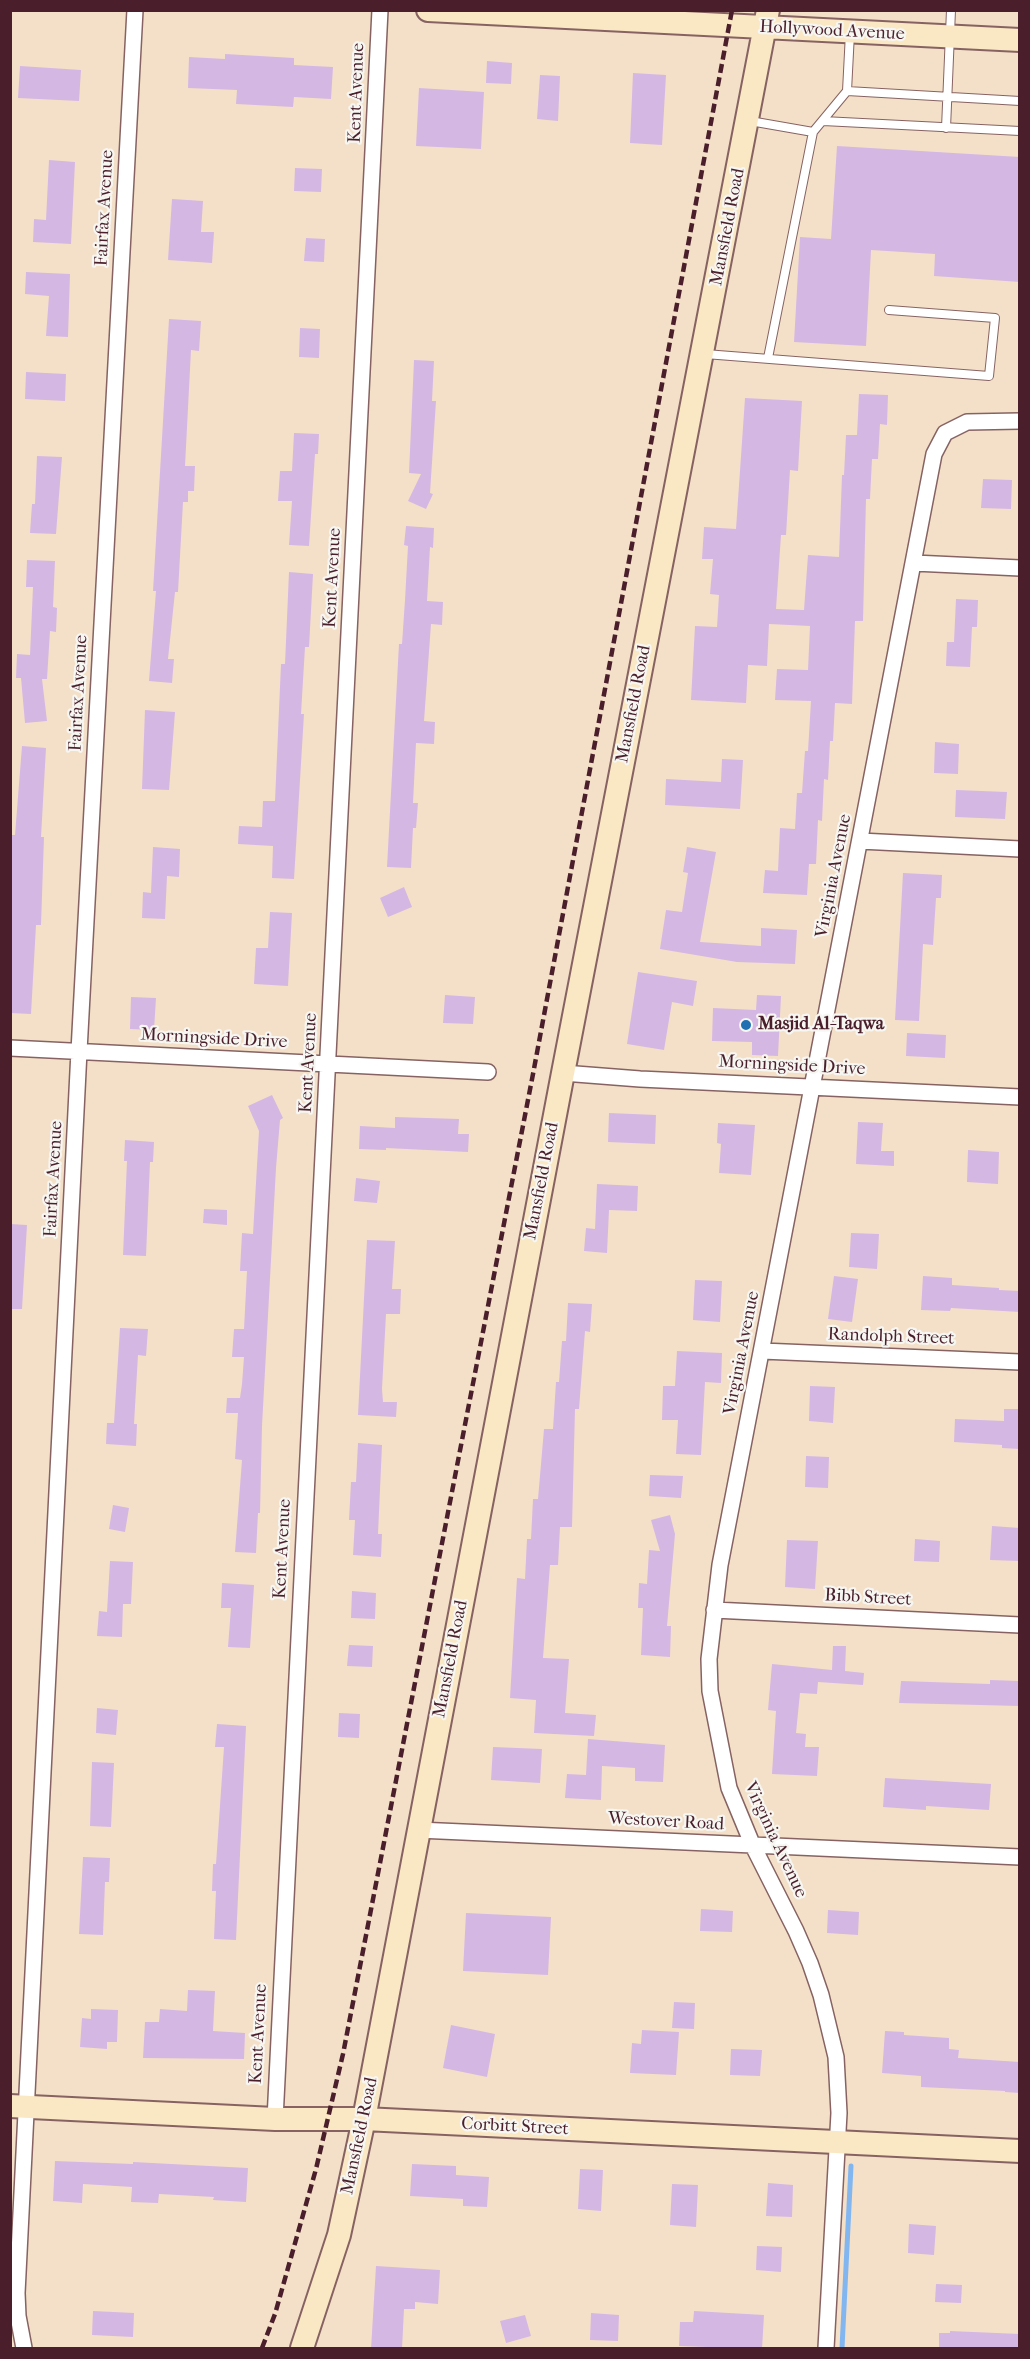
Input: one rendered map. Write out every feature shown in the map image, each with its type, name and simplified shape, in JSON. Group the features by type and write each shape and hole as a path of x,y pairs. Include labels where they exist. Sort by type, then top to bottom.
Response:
{"main road":[{"name":"Hollywood Avenue","path":"428,10 767,19 850,31 1020,40"},
{"name":"Mansfield Road","path":"302,2349 339,2235 364,2120 563,1072 704,354 767,19"},
{"name":"Corbitt Street","path":"18,2106 1020,2151"}],"street":[{"name":"Fairfax Avenue","path":"24,2349 18,2316 17,2293 18,2106 79,1051 135,10"},
{"name":"Kent Avenue","path":"275,2119 380,10"},
{"name":"Virginia Avenue","path":"826,2349 839,2113 836,2057 821,1995 796,1931 731,1797 716,1730 710,1691 709,1659 720,1565 814,1087 934,454 940,441 953,428 967,422 1020,421"},
{"path":"914,563 1020,568"},
{"path":"860,841 1020,849"},
{"name":"Morningside Drive","path":"10,1048 488,1072"},
{"name":"Morningside Drive","path":"563,1072 640,1079 1020,1097"},
{"name":"Randolph Street","path":"762,1351 1020,1362"},
{"name":"Bibb Street","path":"714,1610 1020,1625"},
{"name":"Westover Road","path":"418,1830 1020,1857"}],"lane":[{"path":"946,128 951,10"},
{"path":"768,358 813,132 847,91 850,31"},
{"path":"847,91 1020,101"},
{"path":"748,121 813,132"},
{"path":"823,121 1020,131"},
{"path":"704,354 989,376 995,318 889,310"}],"building":[{"path":"225,54 294,58 294,65 333,67 331,99 294,97 293,107 236,104 237,90 188,88 189,57 225,59"},
{"path":"487,61 512,63 511,84 486,83"},
{"path":"20,66 81,70 79,101 18,98"},
{"path":"633,73 666,75 662,145 630,143"},
{"path":"540,75 560,76 558,121 537,119"},
{"path":"419,88 484,92 481,149 416,146"},
{"path":"837,146 1020,157 1020,282 934,276 935,254 871,250 866,346 794,342 800,237 831,239"},
{"path":"49,160 75,162 71,244 33,242 34,219 46,220"},
{"path":"295,168 322,169 321,192 294,191"},
{"path":"172,199 203,201 201,232 214,232 212,263 168,260"},
{"path":"306,238 325,239 324,262 304,261"},
{"path":"26,272 70,274 68,337 46,336 49,296 25,294"},
{"path":"169,319 201,321 199,351 191,350 185,466 195,466 194,491 188,491 188,502 183,502 178,592 175,592 168,659 174,659 172,683 149,681 156,591 153,591"},
{"path":"300,328 320,329 319,358 299,357"},
{"path":"414,360 434,361 432,401 436,401 430,493 433,494 426,509 408,501 421,474 409,473"},
{"path":"26,372 66,374 65,401 25,399"},
{"path":"859,394 888,395 887,425 880,424 878,459 872,459 870,499 866,499 863,621 855,621 852,704 835,703 828,780 824,779 822,821 818,820 816,864 809,864 807,895 763,893 765,870 778,871 780,828 795,829 797,793 802,793 805,751 808,751 811,701 775,700 777,669 808,670 810,626 769,624 767,666 748,665 746,703 691,700 695,626 717,627 719,595 710,594 713,559 702,559 704,527 736,529 745,398 802,401 798,471 790,470 786,535 781,535 776,609 804,610 808,555 839,557 846,435 857,435"},
{"path":"294,433 319,434 318,454 315,454 309,546 289,545 292,501 278,501 280,471 292,471"},
{"path":"37,456 62,457 56,534 30,533 32,504 35,504"},
{"path":"983,479 1012,480 1011,509 981,508"},
{"path":"406,526 434,528 433,548 430,547 427,601 443,602 442,625 431,624 424,721 435,722 434,744 416,743 413,803 418,803 416,828 413,828 411,868 387,867 399,644 402,644 405,600 408,546 404,545"},
{"path":"27,560 55,561 53,607 57,608 56,632 50,631 47,679 42,679 47,721 25,723 21,678 16,678 17,654 30,655 33,587 26,587"},
{"path":"289,572 313,574 309,647 305,647 301,714 304,714 294,879 272,878 273,846 238,844 239,826 262,827 263,801 275,801 281,664 285,664"},
{"path":"956,599 978,600 977,627 972,627 970,667 946,666 947,642 954,642"},
{"path":"145,710 175,712 169,790 142,789"},
{"path":"935,742 959,744 958,774 934,773"},
{"path":"22,746 46,748 41,837 44,837 41,925 36,925 31,1014 10,1013 10,835 15,835"},
{"path":"722,759 743,760 740,809 665,805 666,779 721,782"},
{"path":"956,790 1007,792 1005,819 955,817"},
{"path":"153,847 180,849 179,877 167,876 165,919 142,918 143,892 151,893"},
{"path":"687,847 716,852 700,942 761,946 761,928 797,930 795,964 737,962 660,949 666,910 682,912 688,873 683,872"},
{"path":"903,873 942,875 941,898 936,898 933,945 923,944 919,1021 895,1020"},
{"path":"404,887 412,907 388,917 380,898"},
{"path":"270,912 292,913 288,986 254,984 256,948 268,948"},
{"path":"638,972 697,981 693,1006 672,1002 664,1050 627,1044"},
{"path":"445,995 475,997 473,1024 443,1023"},
{"name":"Masjid Al-Taqwa","path":"757,995 781,996 778,1056 752,1055 752,1042 712,1041 713,1008 756,1010"},
{"path":"131,997 156,998 154,1030 130,1029"},
{"path":"907,1033 946,1035 945,1058 906,1056"},
{"path":"272,1095 283,1118 280,1120 276,1168 262,1426 260,1513 258,1513 256,1553 235,1552 242,1460 235,1459 238,1413 226,1413 227,1398 240,1398 244,1357 232,1357 234,1329 244,1329 247,1271 240,1271 242,1233 253,1234 259,1131 248,1106"},
{"path":"609,1113 656,1115 655,1144 608,1142"},
{"path":"395,1117 459,1119 458,1134 469,1134 468,1152 359,1149 360,1126 395,1128"},
{"path":"858,1122 883,1123 881,1151 894,1151 894,1166 856,1164"},
{"path":"718,1123 755,1125 751,1175 719,1173 721,1144 717,1143"},
{"path":"125,1140 154,1142 153,1162 150,1162 146,1256 123,1255 127,1161 124,1161"},
{"path":"968,1150 999,1152 998,1184 967,1182"},
{"path":"356,1178 380,1181 377,1203 354,1201"},
{"path":"597,1184 638,1186 637,1211 609,1210 607,1253 584,1251 586,1228 595,1229"},
{"path":"204,1209 227,1210 227,1225 203,1223"},
{"path":"10,1224 27,1225 22,1309 10,1309"},
{"path":"851,1233 879,1234 877,1269 849,1267"},
{"path":"367,1240 395,1241 392,1289 401,1289 400,1314 386,1314 382,1389 383,1402 397,1402 396,1417 358,1415"},
{"path":"834,1276 858,1279 852,1322 828,1319"},
{"path":"923,1276 952,1278 952,1285 1020,1291 1020,1312 951,1308 950,1311 921,1310"},
{"path":"695,1280 722,1281 720,1322 693,1320"},
{"path":"568,1303 592,1304 590,1332 585,1331 579,1409 575,1409 572,1527 560,1527 558,1565 550,1565 543,1658 569,1659 565,1713 596,1715 594,1736 534,1733 536,1700 510,1698 517,1578 525,1579 527,1539 531,1539 533,1499 538,1499 544,1429 553,1429 556,1382 559,1382 562,1341 566,1341"},
{"path":"120,1328 148,1329 146,1356 138,1355 134,1424 137,1424 136,1446 106,1444 107,1423 114,1423"},
{"path":"677,1351 722,1353 721,1383 705,1382 701,1455 676,1454 678,1420 662,1420 663,1386 675,1386"},
{"path":"810,1386 835,1387 833,1423 809,1421"},
{"path":"1004,1409 1020,1409 1020,1449 1002,1448 1002,1445 954,1442 955,1419 1004,1421"},
{"path":"358,1443 382,1445 378,1534 382,1534 381,1557 353,1555 355,1520 349,1520 351,1482 356,1482"},
{"path":"806,1456 829,1457 828,1488 805,1487"},
{"path":"650,1475 683,1476 681,1498 649,1496"},
{"path":"113,1505 129,1508 125,1532 109,1529"},
{"path":"670,1515 675,1534 667,1626 671,1626 670,1657 641,1655 643,1608 638,1608 639,1583 647,1584 649,1550 660,1551 651,1520"},
{"path":"992,1526 1020,1528 1020,1561 990,1560"},
{"path":"915,1539 940,1541 939,1562 914,1561"},
{"path":"787,1540 818,1541 815,1589 785,1587"},
{"path":"110,1561 133,1562 131,1604 123,1604 122,1637 97,1636 99,1611 107,1612"},
{"path":"222,1583 254,1585 250,1648 228,1647 231,1608 221,1608"},
{"path":"352,1591 376,1593 375,1619 351,1618"},
{"path":"349,1645 373,1646 372,1667 347,1666"},
{"path":"833,1646 846,1646 845,1671 864,1673 863,1685 818,1682 817,1694 800,1693 796,1733 806,1734 805,1747 819,1747 817,1776 772,1774 776,1711 768,1710 772,1664 832,1670"},
{"path":"990,1680 1020,1681 1020,1706 899,1703 901,1681 990,1684"},
{"path":"97,1708 118,1710 116,1735 96,1733"},
{"path":"339,1713 360,1714 359,1738 338,1737"},
{"path":"217,1724 246,1726 236,1940 214,1939 216,1891 212,1891 213,1864 216,1864 224,1747 215,1747"},
{"path":"588,1739 665,1745 663,1782 635,1781 635,1768 602,1766 601,1800 565,1798 567,1774 586,1775"},
{"path":"493,1747 542,1749 540,1783 491,1780"},
{"path":"92,1762 114,1763 111,1827 90,1826"},
{"path":"885,1778 991,1784 989,1810 926,1806 926,1810 883,1807"},
{"path":"83,1857 110,1858 109,1882 105,1882 103,1935 79,1934"},
{"path":"701,1909 733,1911 732,1932 700,1931"},
{"path":"828,1910 859,1912 858,1935 827,1933"},
{"path":"466,1913 551,1917 548,1975 463,1971"},
{"path":"188,1990 215,1991 213,2031 245,2033 244,2059 143,2058 145,2022 159,2022 160,2009 187,2011"},
{"path":"674,2002 695,2003 694,2029 672,2028"},
{"path":"91,2009 118,2010 117,2042 107,2042 107,2049 80,2047 82,2018 91,2019"},
{"path":"451,2025 495,2034 487,2077 443,2068"},
{"path":"642,2030 679,2032 676,2075 630,2073 632,2043 641,2044"},
{"path":"885,2031 904,2032 904,2035 949,2038 949,2049 959,2050 958,2058 1020,2062 1020,2093 921,2087 921,2076 882,2073"},
{"path":"731,2049 762,2050 760,2076 730,2075"},
{"path":"55,2161 133,2164 133,2162 248,2168 246,2202 213,2200 214,2197 159,2194 158,2203 131,2202 132,2187 83,2184 82,2203 53,2201"},
{"path":"412,2164 456,2166 456,2175 489,2177 487,2207 463,2206 463,2199 410,2196"},
{"path":"580,2169 603,2170 601,2211 578,2209"},
{"path":"768,2183 793,2185 792,2217 766,2216"},
{"path":"672,2184 698,2185 696,2227 670,2225"},
{"path":"909,2224 936,2226 934,2255 908,2253"},
{"path":"757,2246 782,2247 781,2272 756,2270"},
{"path":"376,2266 440,2270 438,2304 415,2302 415,2309 404,2309 402,2349 371,2349"},
{"path":"936,2284 962,2285 961,2303 935,2302"},
{"path":"93,2311 134,2313 133,2337 92,2335"},
{"path":"694,2311 764,2315 762,2349 679,2346 680,2322 693,2322"},
{"path":"591,2313 619,2315 618,2341 590,2340"},
{"path":"525,2315 531,2336 506,2343 500,2321"},
{"path":"950,2331 1020,2334 1020,2349 939,2349 939,2333 950,2333"}],"waterway":[{"path":"842,2348 851,2166"}],"railway":[{"path":"262,2348 275,2314 316,2169 343,2054 533,1074 732,10"}],"place":[{"name":"Masjid Al-Taqwa","path":"746,1025"}]}
